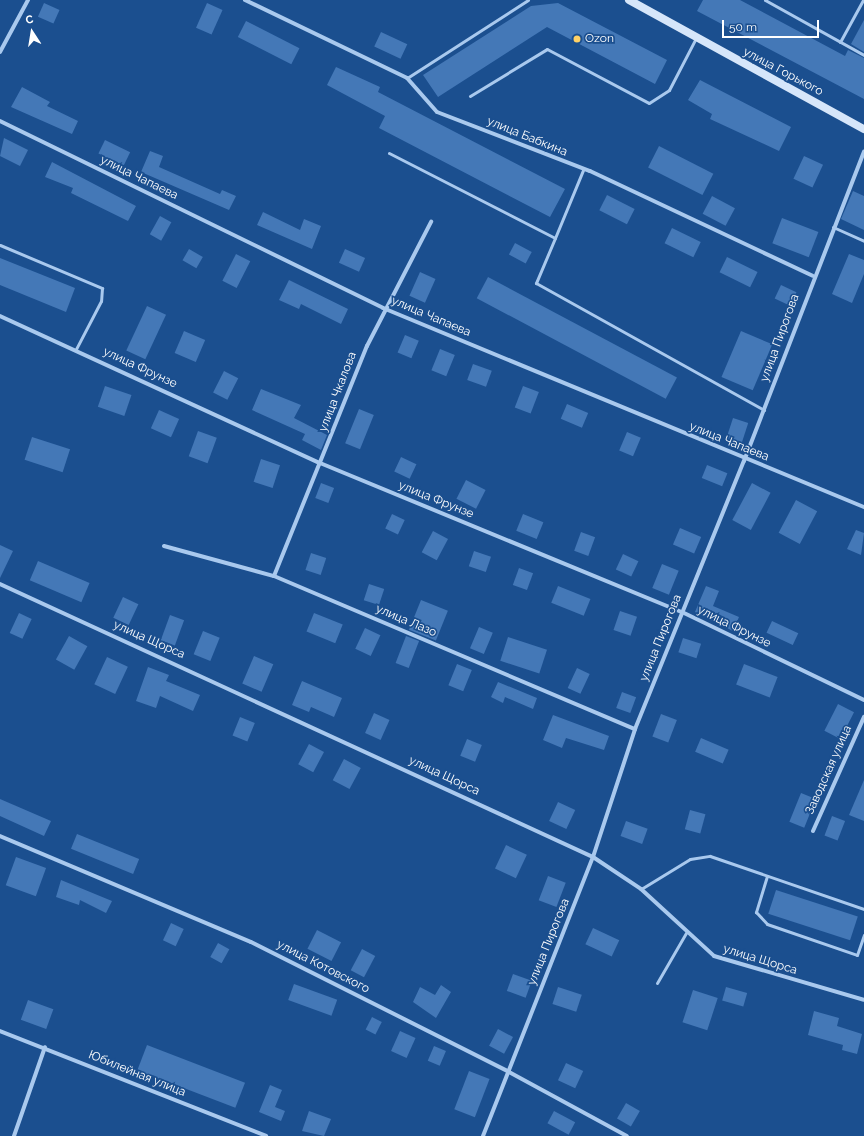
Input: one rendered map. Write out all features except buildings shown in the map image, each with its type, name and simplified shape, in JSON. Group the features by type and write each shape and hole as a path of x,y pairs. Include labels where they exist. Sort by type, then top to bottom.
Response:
{"street":[{"path":"0,52 28,0"},
{"name":"улица Бабкина","path":"246,0 407,78 438,112 583,170 813,276"},
{"name":"улица Горького","path":"629,0 864,129"},
{"name":"улица Чапаева","path":"0,121 383,308 744,461 830,490 864,508"},
{"name":"улица Пирогова","path":"483,1136 593,857 635,729 744,461 813,276 864,151"},
{"name":"улица Чкалова","path":"274,576 383,308 397,291 432,222"},
{"name":"улица Фрунзе","path":"0,316 76,348 320,463 682,612 864,700"},
{"name":"улица Лазо","path":"164,546 274,576 635,729"},
{"name":"улица Щорса","path":"0,584 237,690 593,857 641,889 686,933 714,956 731,963 864,1000"},
{"name":"Заводская улица","path":"813,831 864,717"},
{"name":"улица Котовского","path":"0,836 251,942 509,1072 626,1136"},
{"name":"Юбилейная улица","path":"0,1031 45,1047 266,1136"},
{"path":"14,1136 45,1047"}],"lane":[{"path":"407,78 528,0"},
{"path":"765,0 864,55"},
{"path":"840,42 863,0"},
{"path":"470,96 548,49 649,102 669,90 696,38"},
{"path":"389,153 555,238"},
{"path":"583,170 536,283 764,410"},
{"path":"833,227 864,241"},
{"path":"0,245 102,288 101,301 76,348"},
{"path":"641,889 690,859 710,856 864,909"},
{"path":"767,876 756,912 767,924 856,955 864,935"},
{"path":"657,983 686,933"}],"place":[{"name":"Ozon","path":"577,39"}]}
